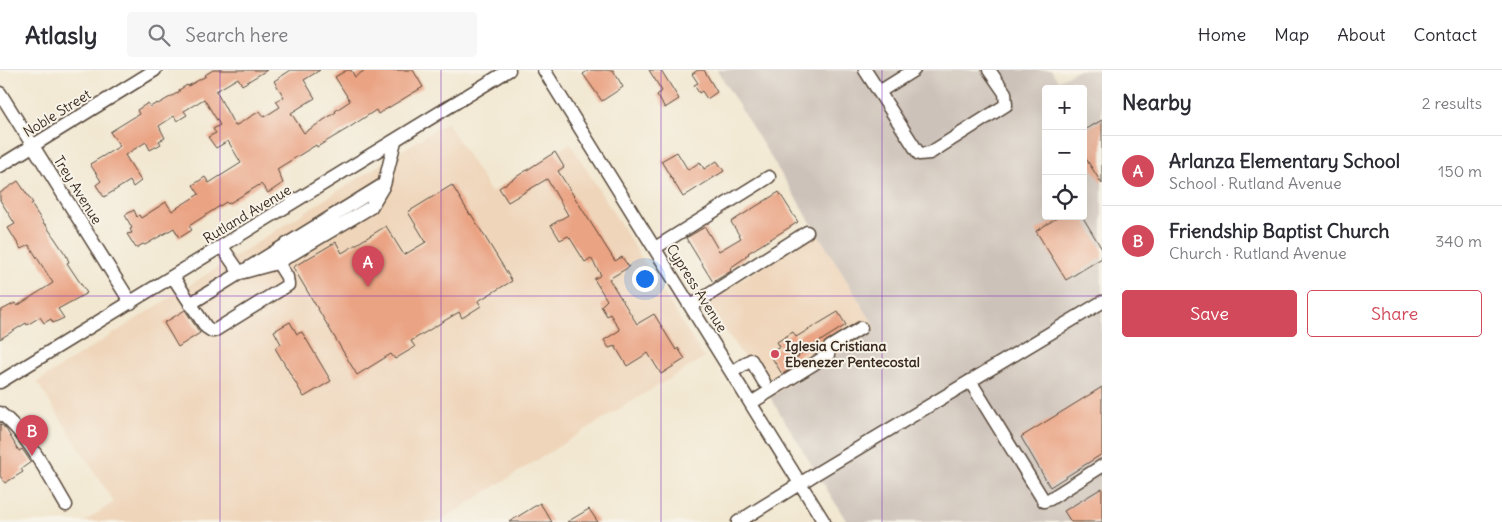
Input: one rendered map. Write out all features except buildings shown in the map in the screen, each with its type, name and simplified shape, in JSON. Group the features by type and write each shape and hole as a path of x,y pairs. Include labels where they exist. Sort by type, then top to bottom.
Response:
{"street":[{"name":"Noble Street","path":"0,166 155,70"},
{"name":"Rutland Avenue","path":"0,382 509,70"},
{"name":"Cypress Avenue","path":"544,70 824,522"},
{"path":"865,70 919,154 930,152 1006,105 1004,94 989,70"},
{"path":"879,92 914,70"},
{"name":"Trey Avenue","path":"0,93 131,303"},
{"path":"190,304 240,273 274,258 371,207 384,185 395,141"},
{"path":"654,248 769,177"},
{"path":"691,306 807,232"},
{"path":"222,247 240,273"},
{"path":"173,277 206,327 214,331 288,285 287,277 274,258"},
{"path":"738,522 1102,302"},
{"path":"751,403 828,355 830,347 861,328"},
{"path":"732,372 750,360 764,382"},
{"path":"970,381 1044,501 1102,466"},
{"path":"0,414 6,418 31,449 66,505"}],"shaded area":[{"path":"717,70 1051,70 1058,81 1077,70 1102,70 1102,522 847,522 770,397 875,330 874,325"},
{"path":"447,122 491,192 570,143 704,358 438,522 84,522 114,502 37,382"},
{"path":"817,233 874,325 875,330 770,397 706,301"}],"place":[{"name":"Arlanza Elementary School","path":"368,287"},
{"name":"Iglesia Cristiana Ebenezer Pentecostal","path":"775,354"},
{"name":"Friendship Baptist Church","path":"32,456"}]}
